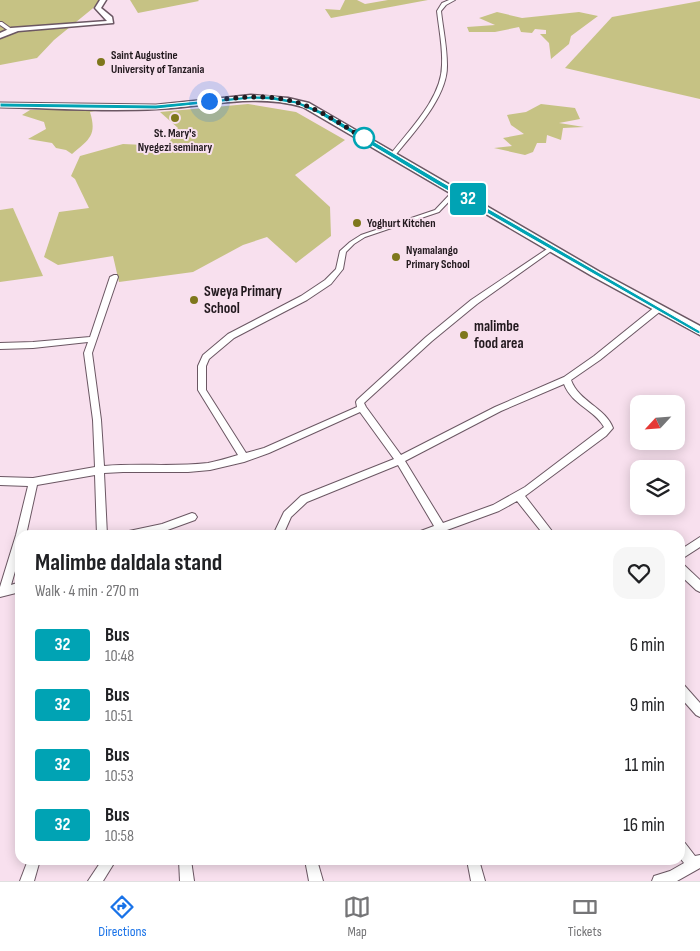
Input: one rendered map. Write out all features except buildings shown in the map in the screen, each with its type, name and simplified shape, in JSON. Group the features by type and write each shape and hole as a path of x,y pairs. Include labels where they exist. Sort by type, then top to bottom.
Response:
{"main road":[{"path":"0,36 11,30 111,22 110,18 98,8 103,0"},
{"path":"0,105 148,107 226,99 271,98 306,105 552,248 700,331"}],"street":[{"path":"392,156 438,93 445,66 439,12 444,4 453,0"},
{"path":"0,23 11,30"},
{"path":"244,458 202,390 202,366 206,357 237,332 304,298 328,282 339,269 343,252 352,243 363,236 437,210 455,192"},
{"path":"443,530 400,460 362,408 360,402 429,339 495,287 552,248"},
{"path":"102,530 96,412 88,353 114,277"},
{"path":"280,530 282,522 291,509 304,499 400,460 498,409 567,379 597,358 659,308"},
{"path":"0,346 33,345 92,338"},
{"path":"72,341 88,353"},
{"path":"446,530 496,508 518,495 569,460 608,428 607,423 601,416 574,395 569,388 567,379"},
{"path":"0,481 33,482 100,470 156,467 198,468 244,458 292,440 362,408"},
{"path":"21,530 33,482"},
{"path":"518,495 546,530"},
{"path":"153,530 192,516"},
{"path":"685,552 700,541"},
{"path":"2,592 15,552"},
{"path":"685,573 700,587"},
{"path":"2,592 15,588"},
{"path":"685,694 700,711"},
{"path":"659,881 697,863 685,852"},
{"path":"27,881 32,865"},
{"path":"95,881 106,865"},
{"path":"185,865 186,881"},
{"path":"311,865 316,881"},
{"path":"474,865 478,881"}],"shaded area":[{"path":"0,0 103,0 54,40 37,58 0,65"},
{"path":"130,0 198,0 199,1 138,13"},
{"path":"345,0 357,0 365,4 388,0 428,0 331,18 325,9 340,10"},
{"path":"700,1 700,99 565,68 612,17"},
{"path":"497,12 522,18 579,12 598,16 571,36 569,44 551,59 549,43 540,34 546,34 546,30 535,29 532,33 521,32 519,27 495,32 469,32 467,27 495,25 479,18"},
{"path":"248,104 296,112 345,140 295,175 330,207 331,236 296,263 267,237 243,245 193,272 119,282 113,256 58,265 44,257 59,212 89,208 75,179 71,176 80,156 123,144 167,146 178,128 160,112"},
{"path":"541,104 575,108 580,119 559,123 584,127 563,128 561,140 547,135 546,143 537,143 533,152 525,155 494,148 512,146 503,138 524,134 511,125 507,115 526,112"},
{"path":"30,110 100,110 90,112 93,126 90,136 72,154 66,150 56,148 52,143 28,139 46,129 44,122 22,115"},
{"path":"13,208 43,276 0,282 0,210"}],"bus line":[{"name":"32","path":"0,105 156,107 251,97 297,102 321,113 440,184 488,209 596,274 700,331"}],"place":[{"name":"Saint Augustine University of Tanzania","path":"101,62"},
{"name":"St. Mary's Nyegezi seminary","path":"175,118"},
{"name":"Yoghurt Kitchen","path":"357,223"},
{"name":"Nyamalango Primary School","path":"396,257"},
{"name":"Sweya Primary School","path":"194,300"},
{"name":"malimbe food area","path":"464,335"}],"route":[{"path":"209,101 251,97 297,102 321,113 371,143 364,138"}]}
